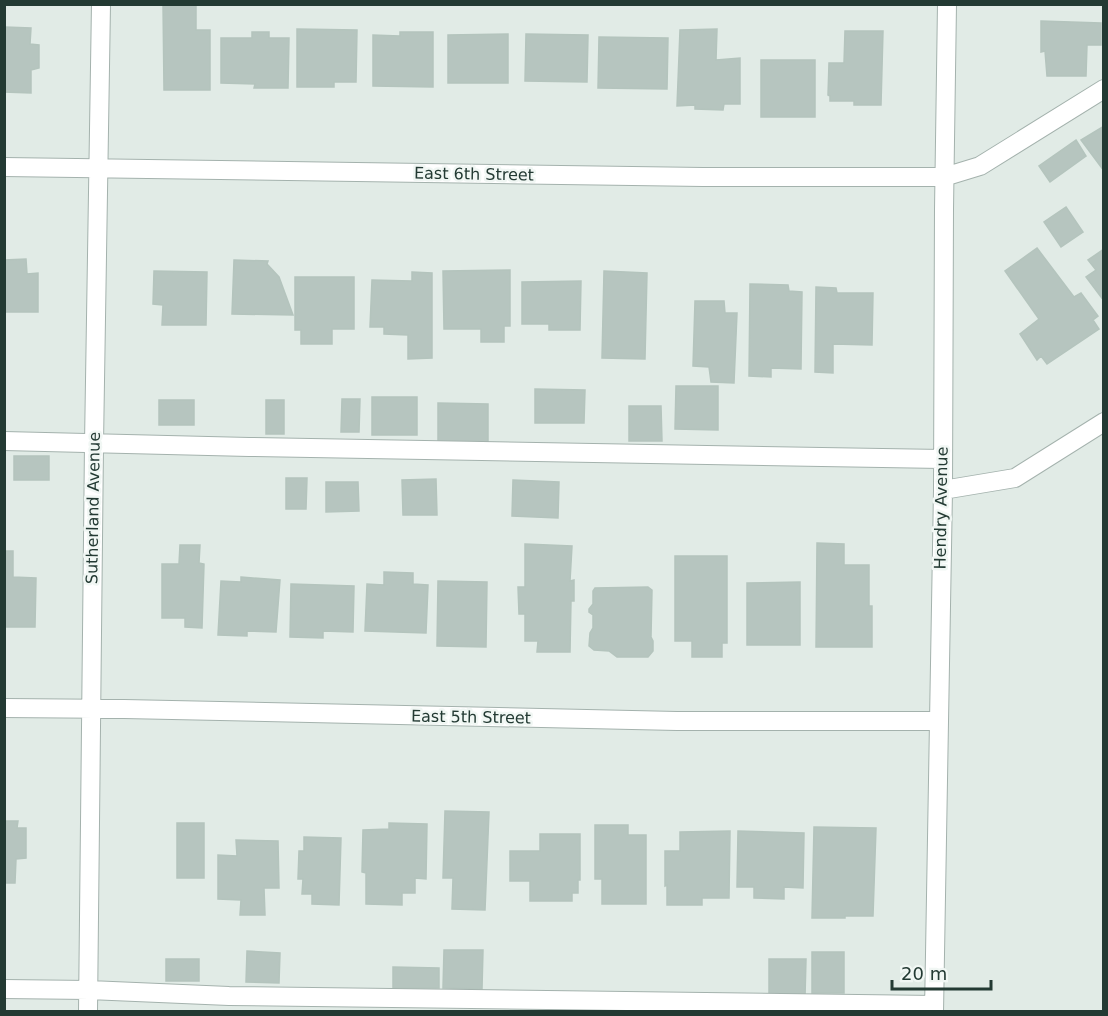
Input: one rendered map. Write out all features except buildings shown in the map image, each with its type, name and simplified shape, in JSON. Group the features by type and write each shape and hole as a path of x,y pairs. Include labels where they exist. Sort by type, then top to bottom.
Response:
{"street":[{"name":"Sutherland Avenue","path":"88,1011 101,4"},
{"name":"Hendry Avenue","path":"934,1008 943,490 946,4"},
{"name":"East 6th Street","path":"4,167 703,177 944,177 980,166 1104,89"},
{"path":"943,490 1015,478 1104,422"},
{"path":"4,441 942,459"},
{"name":"East 5th Street","path":"4,708 666,721 938,722"},
{"path":"4,989 229,996 934,1008"}]}
